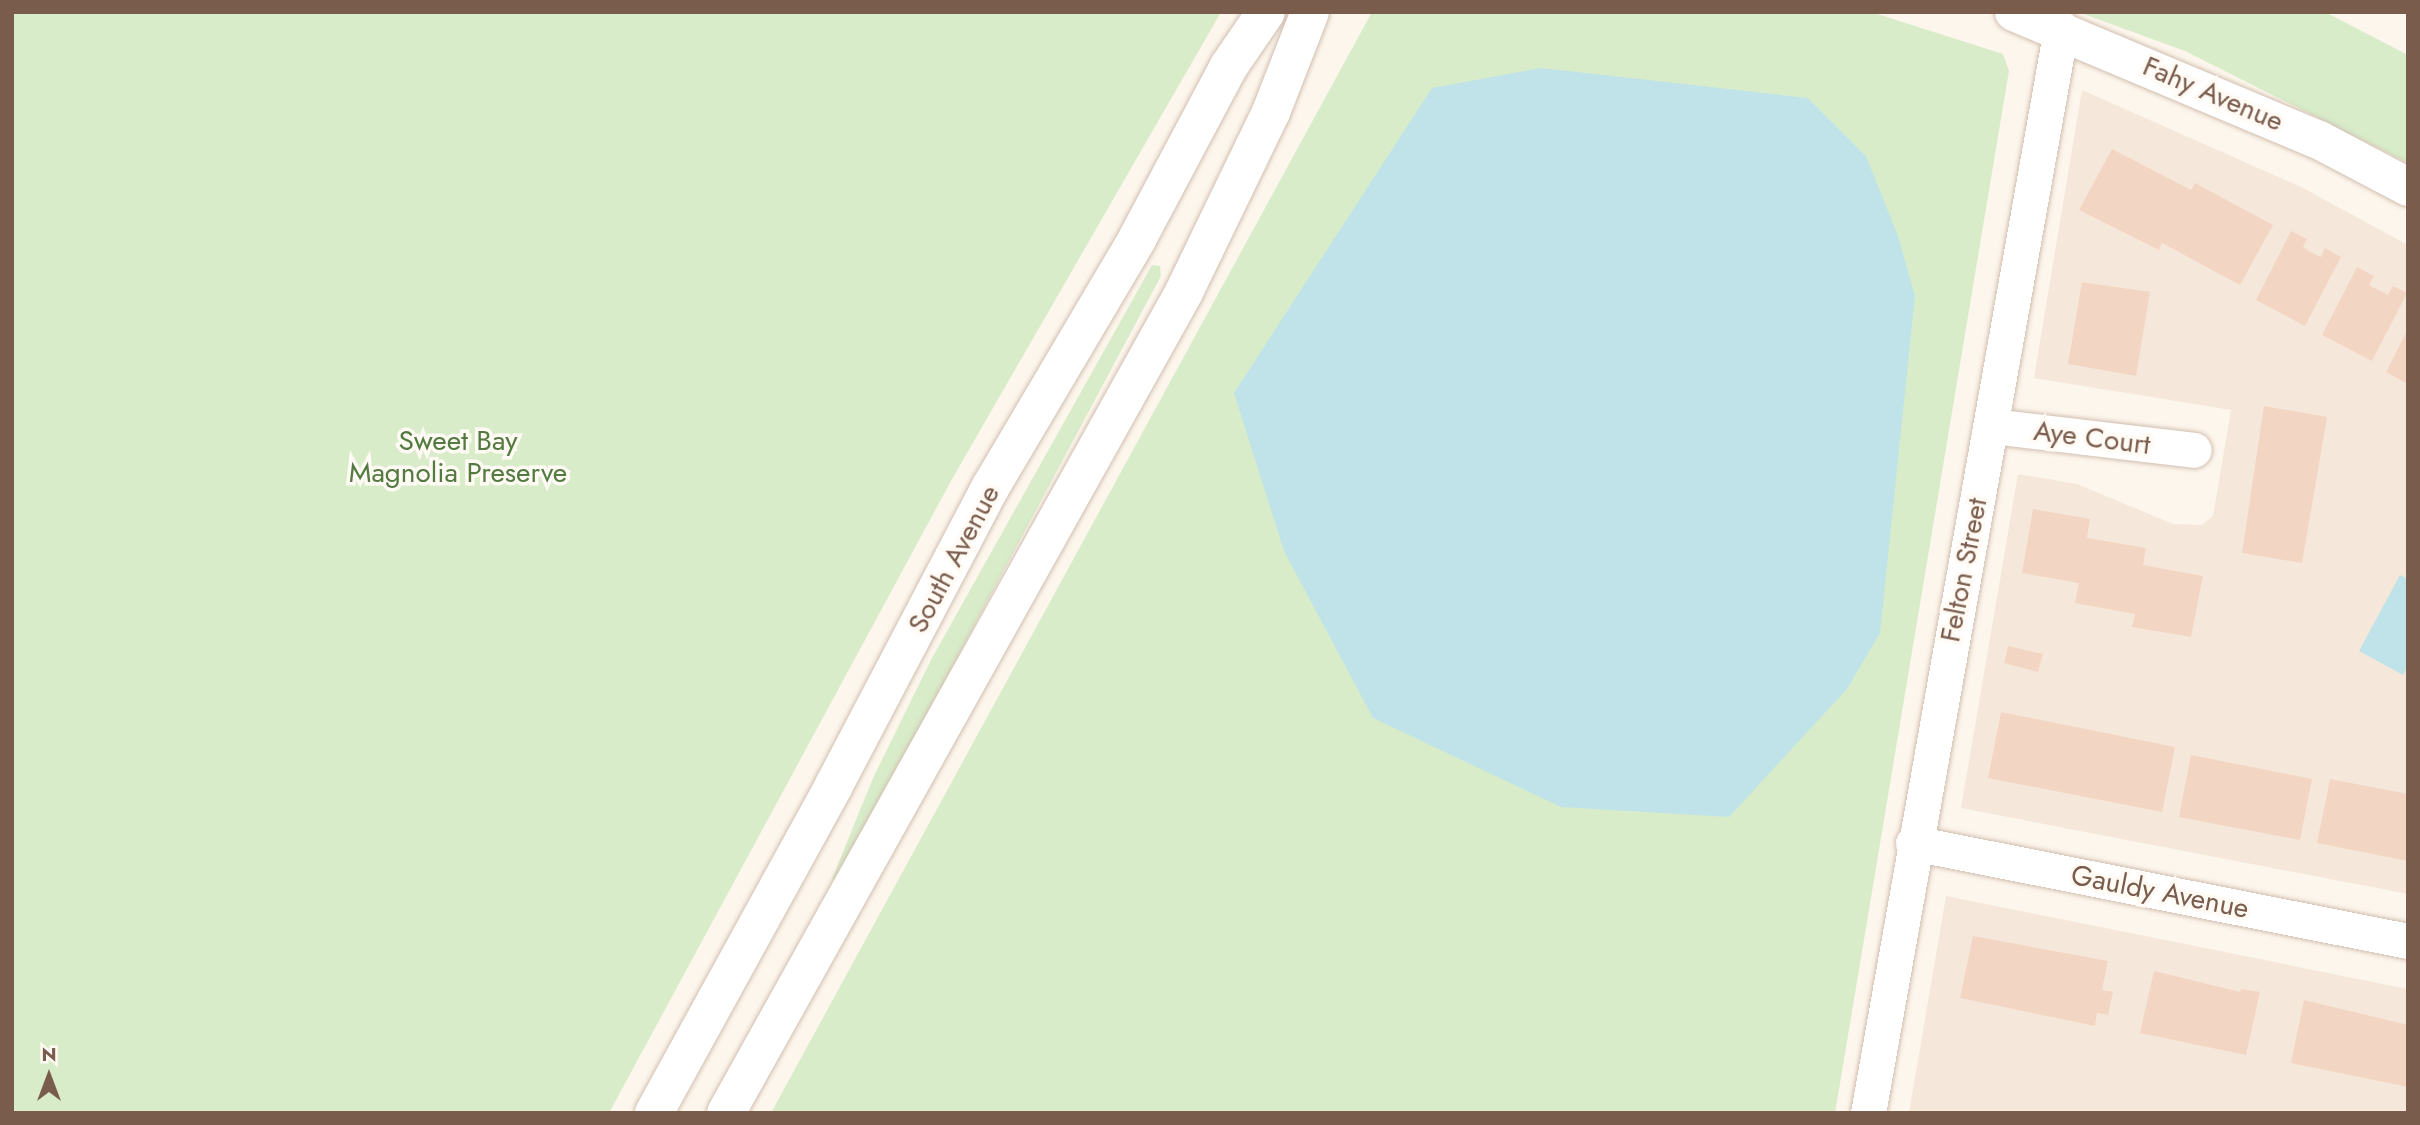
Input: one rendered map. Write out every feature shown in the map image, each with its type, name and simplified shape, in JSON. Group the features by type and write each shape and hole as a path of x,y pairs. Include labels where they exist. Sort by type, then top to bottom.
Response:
{"street":[{"name":"South Avenue","path":"653,1113 833,787 990,488 1138,239 1229,66 1266,12"},
{"path":"726,1113 1184,292 1271,112 1310,12"},
{"name":"Fahy Avenue","path":"2014,12 2061,28 2319,140 2408,187"},
{"name":"Felton Street","path":"1868,1113 1913,843 1991,426 2061,28"},
{"name":"Aye Court","path":"1991,426 2194,450"},
{"name":"Gauldy Avenue","path":"1913,843 2408,941"}],"shaded area":[{"path":"2082,90 2303,188 2408,245 2408,894 1961,808 2018,474 2077,484 2173,524 2202,525 2213,516 2231,410 2034,378"},
{"path":"1946,896 2408,989 2408,1113 1909,1113"}],"green space":[{"name":"Sweet Bay Magnolia Preserve","path":"22,12 1221,12 951,481 609,1113 12,1113 12,15"},
{"path":"1372,12 1871,12 2003,54 2009,71 1835,1113 771,1113"},
{"path":"2078,12 2325,12 2408,55 2408,163 2185,51"},
{"path":"1152,265 1160,266 1161,276 838,881 832,879 873,778 932,658"}],"water":[{"path":"1541,68 1808,98 1866,156 1898,236 1915,296 1880,633 1847,689 1729,817 1561,807 1373,718 1284,551 1234,393 1432,88"},
{"path":"2400,575 2408,579 2408,666 2403,675 2359,651"}],"building":[{"path":"2112,149 2191,190 2195,183 2273,225 2240,285 2162,243 2159,250 2079,210"},
{"path":"2291,231 2307,239 2303,247 2312,253 2321,257 2325,248 2341,257 2305,326 2256,300"},
{"path":"2357,267 2374,276 2369,285 2388,295 2393,286 2407,293 2372,361 2322,335"},
{"path":"2082,282 2150,292 2136,376 2068,364"},
{"path":"2408,329 2408,384 2386,372"},
{"path":"2264,406 2327,417 2302,563 2242,553"},
{"path":"2033,509 2090,519 2087,538 2146,548 2143,565 2203,576 2191,637 2132,627 2135,614 2075,603 2079,583 2022,573"},
{"path":"2008,646 2043,654 2038,672 2004,663"},
{"path":"2001,712 2175,747 2162,812 1988,778"},
{"path":"2191,755 2312,779 2300,840 2179,817"},
{"path":"2330,779 2408,794 2408,861 2317,843"},
{"path":"1973,936 2108,961 2102,990 2113,992 2108,1015 2097,1013 2095,1026 1960,998"},
{"path":"2154,971 2240,992 2241,989 2260,992 2246,1055 2140,1033"},
{"path":"2304,1000 2408,1025 2408,1087 2291,1063"}]}
